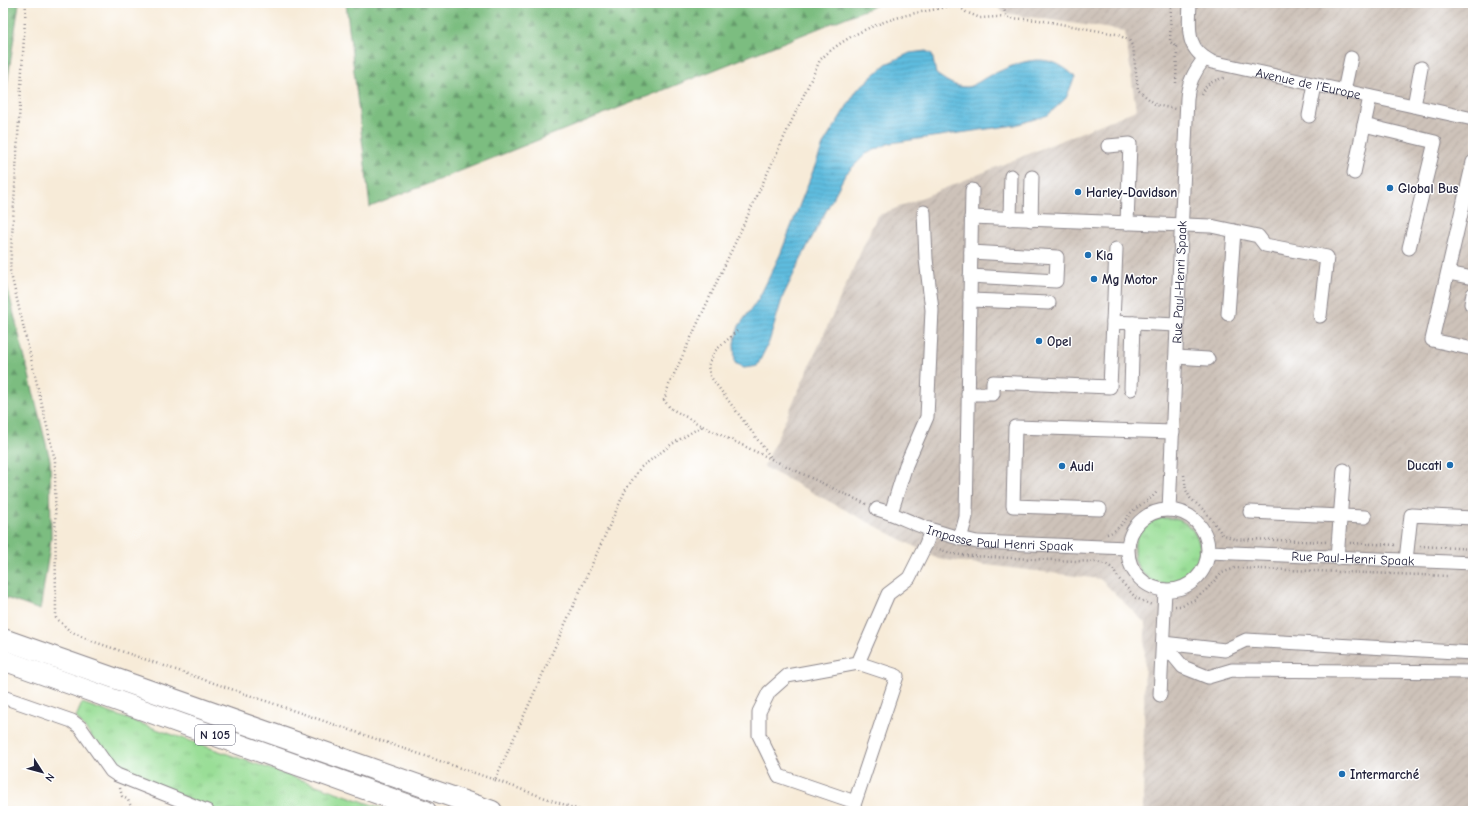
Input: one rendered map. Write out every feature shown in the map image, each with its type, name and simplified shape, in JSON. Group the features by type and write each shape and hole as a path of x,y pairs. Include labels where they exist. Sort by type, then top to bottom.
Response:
{"highway":[{"name":"N 105","path":"3,639 492,811"},
{"name":"N 105","path":"3,660 426,811"}],"street":[{"path":"1190,3 1189,29 1191,40"},
{"name":"Avenue de l'Europe","path":"1191,40 1192,46 1205,58 1226,66 1473,118"},
{"name":"Rue Paul-Henri Spaak","path":"1169,510 1181,226 1179,112 1193,76 1205,58"},
{"path":"1344,91 1351,58"},
{"path":"1414,106 1421,68"},
{"path":"1309,116 1315,85"},
{"path":"1354,173 1370,97"},
{"path":"1364,125 1435,142 1409,248"},
{"path":"1108,146 1130,144 1127,223"},
{"path":"1473,162 1432,340 1473,349"},
{"path":"1010,219 1011,176"},
{"path":"1031,220 1032,177"},
{"path":"960,538 966,517 972,190"},
{"path":"892,513 906,465 927,416 932,310 926,259 924,212"},
{"path":"971,217 1211,226 1258,236 1265,245 1327,257 1320,316"},
{"path":"1228,314 1234,231"},
{"path":"968,394 993,394 993,382 1110,387 1116,249"},
{"path":"970,252 1057,257 1056,281 970,276"},
{"path":"1448,273 1473,278"},
{"path":"970,300 1049,303"},
{"path":"1113,322 1177,325"},
{"path":"1131,389 1133,323"},
{"path":"1176,357 1208,359"},
{"path":"1100,509 1013,506 1015,427 1172,432"},
{"path":"1337,558 1344,470"},
{"name":"Impasse Paul Henri Spaak","path":"877,508 931,530 977,542 1127,548"},
{"path":"1169,510 1182,512 1193,519 1202,528 1207,540 1208,552 1205,566 1197,578 1186,586 1173,590 1159,590 1146,584 1136,575 1129,562 1127,548 1130,536 1136,525 1145,517 1157,512 1169,510"},
{"path":"1250,512 1365,518"},
{"path":"1406,560 1411,515 1473,518"},
{"path":"858,663 888,594 909,578 926,544 931,530"},
{"name":"Rue Paul-Henri Spaak","path":"1208,552 1473,563"},
{"path":"1160,695 1166,590"},
{"path":"1163,643 1225,650 1246,640 1473,653"},
{"path":"1163,643 1183,667 1208,677 1232,670 1473,672"},
{"path":"858,663 897,676 855,802 779,776 759,735 759,712 769,692 787,676 858,663"},
{"path":"3,697 72,721 80,727 111,771 116,775 207,811"}],"path":[{"path":"26,3 10,270 55,460 56,618 70,631 89,640 582,811"},
{"path":"877,508 702,426 670,408 664,400 669,385 820,60 831,50 857,33 908,15 940,9 956,3 966,12 980,18 1039,20 1116,34 1129,40 1133,47 1138,90 1156,105 1179,112"},
{"path":"1002,3 1007,18"},
{"path":"1171,3 1170,42 1177,47"},
{"path":"1177,47 1191,40"},
{"path":"1176,86 1177,47"},
{"path":"1200,98 1205,87 1211,82 1224,78 1226,66"},
{"path":"1175,101 1179,112"},
{"path":"737,331 715,351 708,366 710,376 773,459"},
{"path":"495,780 625,491 640,468 672,444 702,426"},
{"path":"1171,473 1184,474 1186,490 1190,498 1206,512 1222,534 1234,538 1473,549"},
{"path":"1159,487 1155,494 1132,512 1119,527 1110,533 1098,535 1096,562 1106,564 1112,568 1119,579 1136,598 1152,605 1180,606 1194,600 1222,573 1234,568 1450,576"},
{"path":"1248,553 1249,539"},
{"path":"116,775 122,796 128,800 133,811"}],"shaded area":[{"path":"993,3 1473,3 1473,811 1143,811 1145,623 1100,579 938,559 764,467 877,216 1136,110 1125,31 1004,13"}],"green space":[{"path":"3,3 19,3 7,85 3,140"},
{"path":"346,3 882,3 370,207"},
{"path":"3,270 50,460 51,539 40,610 3,597"},
{"path":"1161,518 1173,518 1180,520 1191,527 1198,538 1200,551 1198,564 1191,575 1180,582 1173,584 1161,584 1154,582 1143,575 1136,564 1134,557 1134,545 1136,538 1143,527 1154,520"},
{"path":"82,703 390,811 217,811 118,770 76,717"}],"water":[{"path":"926,51 932,54 936,74 950,83 962,87 976,84 1008,67 1020,63 1042,60 1053,62 1064,68 1075,77 1066,98 1048,115 1015,125 890,143 866,154 845,175 808,245 783,296 769,342 757,366 744,368 735,363 734,343 739,326 759,298 780,255 824,143 857,90 886,64 910,53"}],"place":[{"name":"Global Bus","path":"1390,188"},
{"name":"Harley-Davidson","path":"1078,192"},
{"name":"Kia","path":"1088,255"},
{"name":"Mg Motor","path":"1094,279"},
{"name":"Opel","path":"1039,341"},
{"name":"Ducati","path":"1450,465"},
{"name":"Audi","path":"1062,466"},
{"name":"Intermarché","path":"1342,774"}]}
